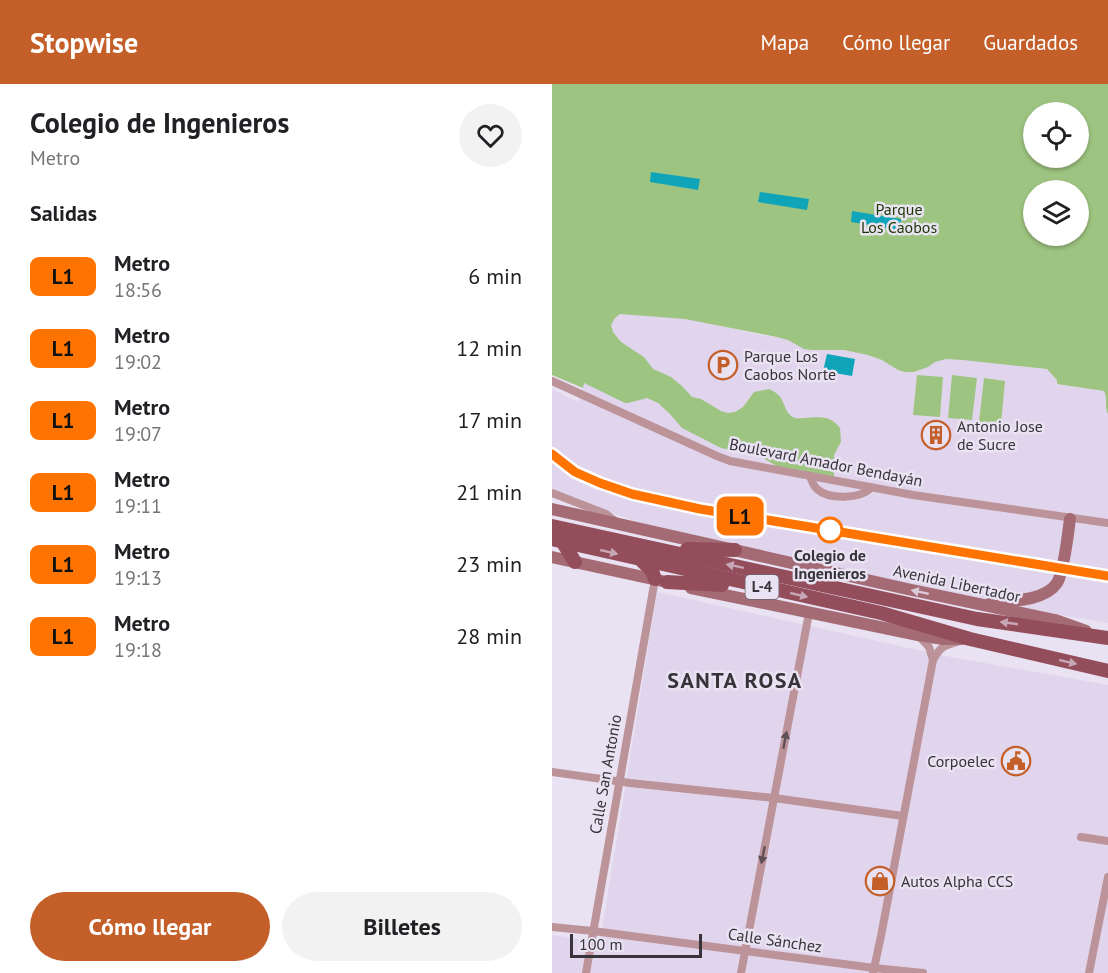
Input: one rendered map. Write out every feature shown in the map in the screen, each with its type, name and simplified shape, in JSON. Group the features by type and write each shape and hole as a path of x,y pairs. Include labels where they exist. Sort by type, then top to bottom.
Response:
{"main road":[{"name":"Avenida Libertador","path":"552,509 1055,620 1108,637"},
{"path":"978,604 1032,597 1048,592 1055,586 1061,575 1070,519"},
{"name":"Avenida Libertador","path":"552,526 771,589 881,613 970,639 1108,671"},
{"path":"557,540 574,562"},
{"name":"Avenida Libertador","path":"557,540 641,553 977,619 1108,637"},
{"name":"L-4","path":"641,553 735,550"},
{"path":"641,553 661,581"},
{"name":"Avenida Libertador","path":"552,558 918,635 943,639 970,639"},
{"name":"L-4","path":"661,581 771,589"}],"street":[{"name":"Boulevard Amador Bendayán","path":"552,381 717,456 741,463 913,495 1108,524"},
{"path":"810,476 814,485 824,493 847,497 857,496 871,488"},
{"path":"552,493 606,514 621,524"},
{"name":"Calle San Antonio","path":"586,973 618,781 661,581"},
{"path":"741,973 809,613"},
{"path":"918,635 929,647 933,660"},
{"path":"874,970 933,660 943,646 970,639"},
{"path":"552,772 774,798 903,816"},
{"path":"1081,837 1108,842"},
{"path":"1089,973 1108,877"},
{"name":"Calle Sánchez","path":"552,927 874,970 923,973"}],"shaded area":[{"path":"607,298 760,335 1059,371 1057,384 1108,392 1108,623 962,598 683,535 637,522 552,490 552,389 578,402"},
{"path":"657,592 940,655 1108,685 1108,973 552,973 552,935 600,942"}],"green space":[{"name":"Parque Los Caobos","path":"552,84 1108,84 1108,414 1104,391 1057,384 1057,380 1047,369 946,359 914,372 905,372 868,355 844,350 804,349 777,337 685,319 620,314 615,318 611,325 613,332 621,342 644,357 653,369 671,377 692,397 701,399 721,411 735,412 743,407 754,392 769,389 780,397 792,417 815,417 832,421 840,428 841,442 834,455 834,479 783,470 760,456 737,449 721,448 682,428 658,403 647,398 625,403 584,383 583,388 552,375"},
{"path":"917,375 943,377 940,417 913,415"},
{"path":"952,375 977,378 972,420 948,418"},
{"path":"984,378 1005,381 1001,424 979,422"}],"water":[{"path":"651,172 700,179 698,190 650,182"},
{"path":"760,192 809,199 807,210 758,202"},
{"path":"852,211 901,219 900,230 851,222"},
{"path":"827,354 855,359 852,376 823,371"}],"metro line":[{"name":"L1","path":"552,454 575,472 600,483 632,494 700,509 1108,576"}],"place":[{"name":"Parque Los Caobos Norte","path":"723,365"},
{"name":"Antonio Jose de Sucre","path":"936,435"},
{"name":"Colegio de Ingenieros","path":"830,530"},
{"name":"Corpoelec","path":"1016,761"},
{"name":"Autos Alpha CCS","path":"880,881"}],"district":[{"name":"SANTA ROSA","path":"735,680"}]}
